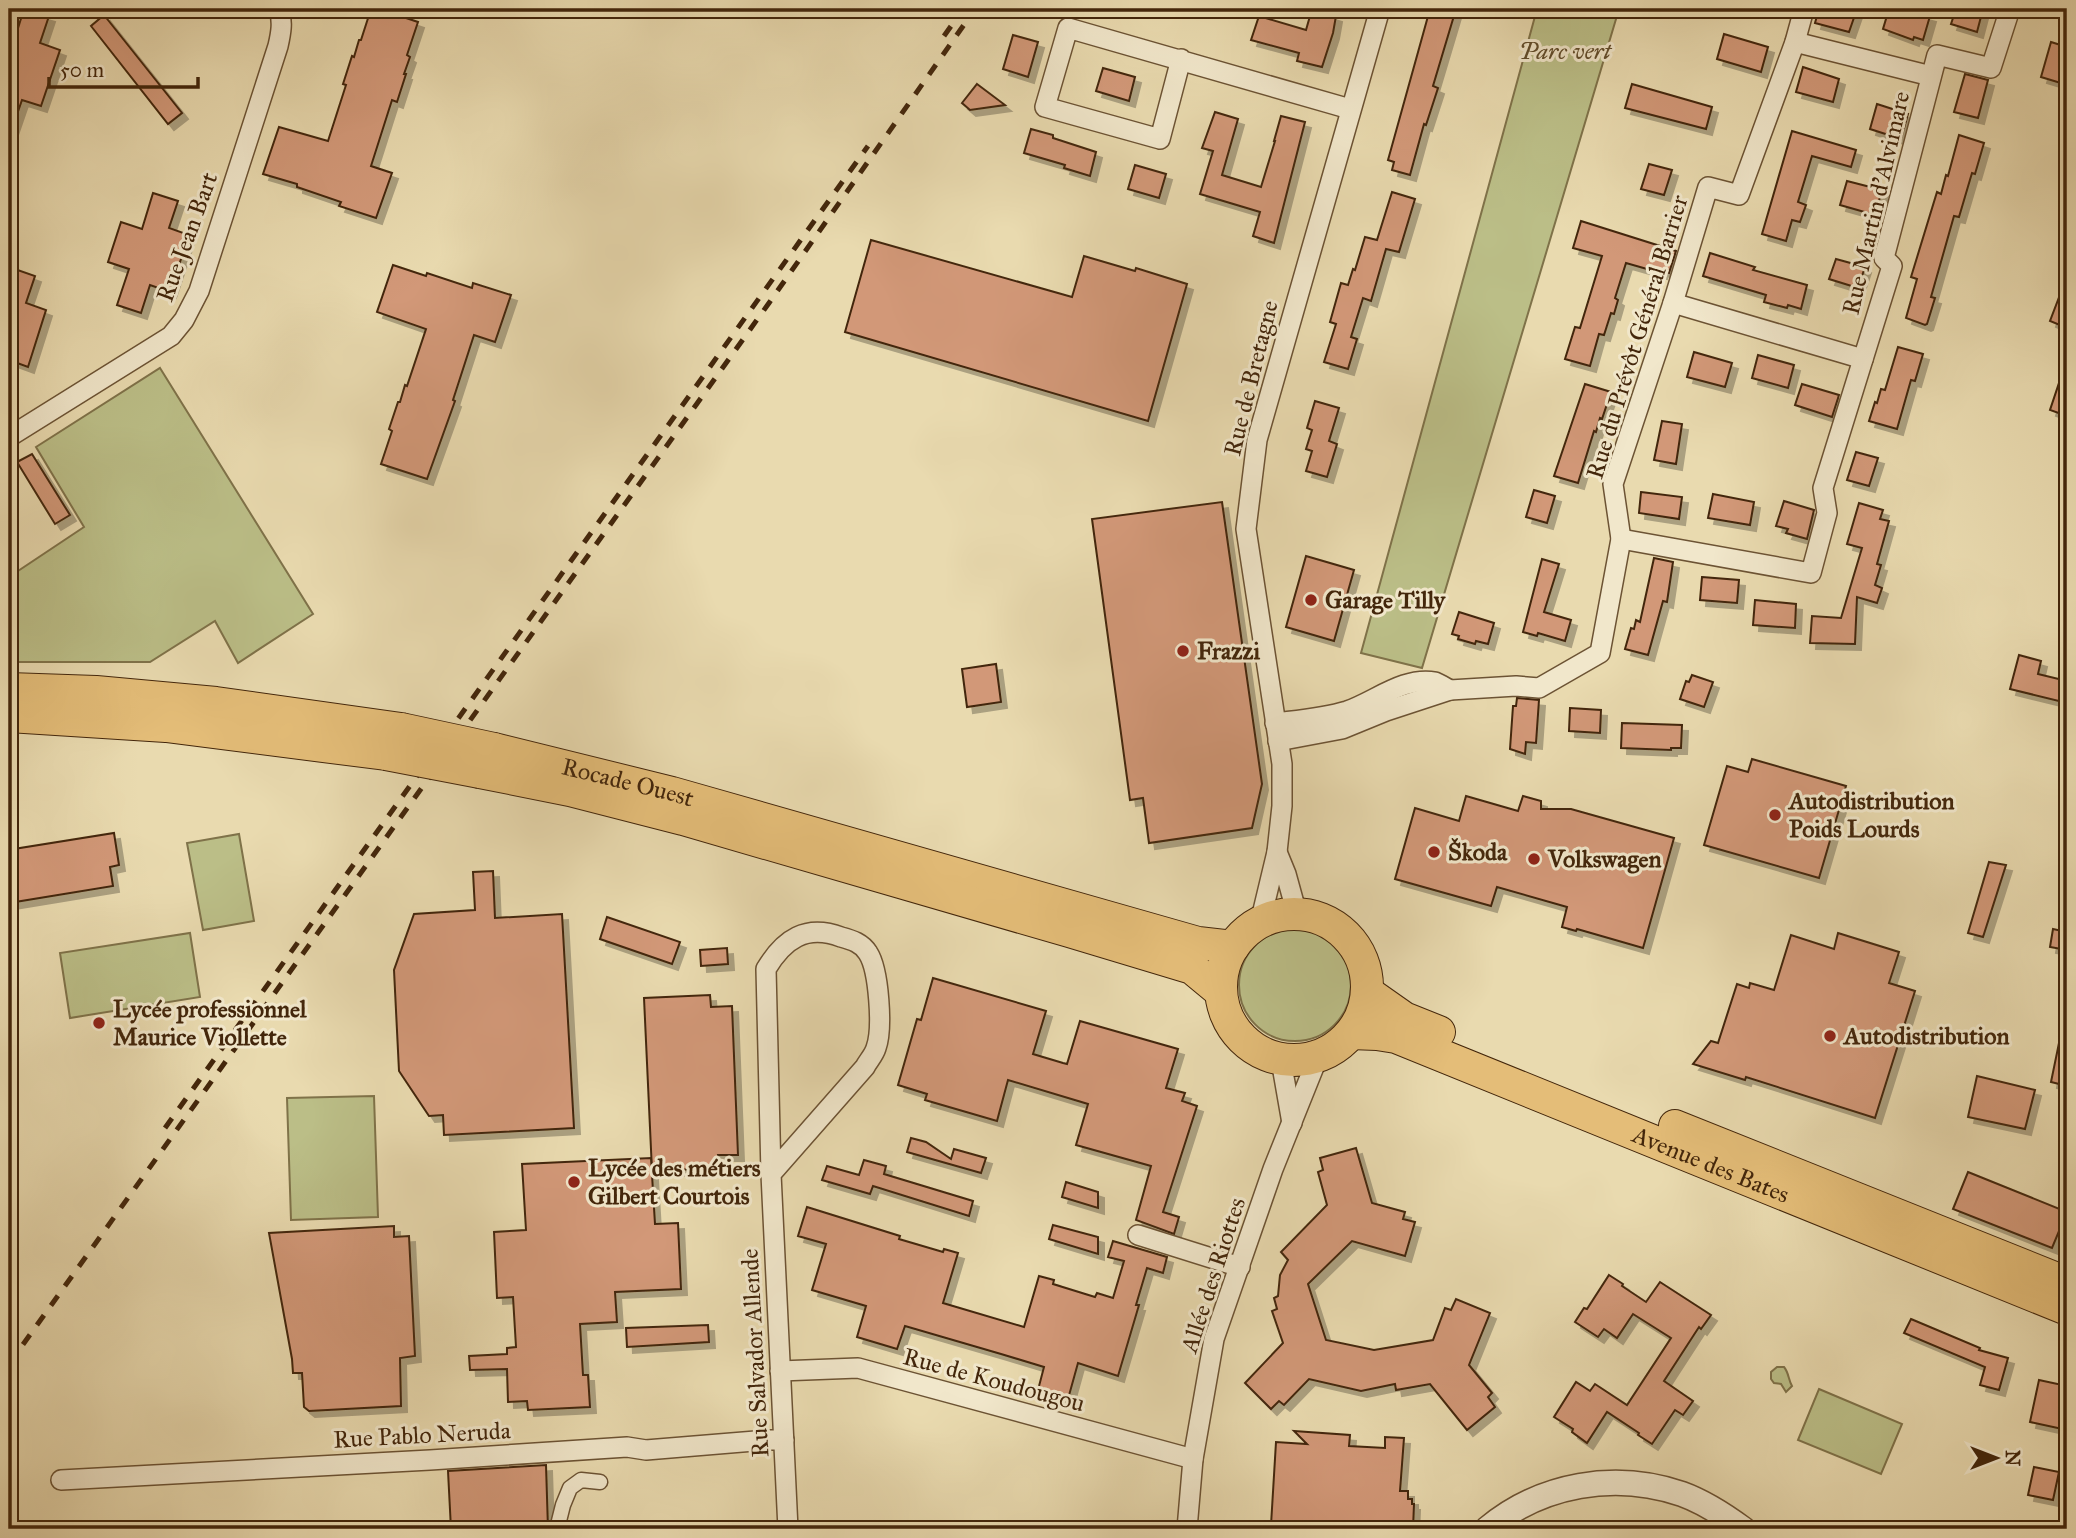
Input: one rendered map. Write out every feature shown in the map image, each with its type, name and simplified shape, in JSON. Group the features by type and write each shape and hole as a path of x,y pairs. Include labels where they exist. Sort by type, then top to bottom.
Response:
{"main road":[{"name":"Rocade Ouest","path":"9,689 96,692 216,703 394,742 672,793 1198,943 1233,947"},
{"name":"Rocade Ouest","path":"9,716 394,742"},
{"name":"Rocade Ouest","path":"487,760 570,790 683,819 1192,968 1221,992"},
{"path":"1297,914 1320,919 1340,930 1356,948 1365,969 1367,992 1362,1014 1351,1033 1336,1047 1318,1057 1300,1061 1281,1060 1263,1054 1247,1043 1234,1028 1225,1011 1221,992 1226,961 1245,933 1260,923 1278,916 1297,914"},
{"name":"Avenue des Bates","path":"1367,992 1404,1018 2067,1283"},
{"name":"Avenue des Bates","path":"1351,1033 1396,1037 2067,1309"}],"street":[{"name":"Rue Jean Bart","path":"9,437 171,336 184,320 199,291 278,46 282,30 279,9"},
{"name":"Rue de Bretagne","path":"1260,923 1277,852 1282,806 1282,764 1246,529 1257,440 1380,9"},
{"name":"Rue du Prévôt Général Barrier","path":"1277,732 1342,729 1450,690 1516,686 1539,688 1600,653 1621,539 1612,484 1673,303 1708,187 1739,195 1795,42 1804,9"},
{"name":"Rue Martin d'Alvimare","path":"1621,539 1811,573 1827,513 1823,488 1892,266 1884,258 1937,55 1992,68 2010,9"},
{"path":"1181,59 1160,139 1045,107 1068,28 1181,59 1350,109"},
{"path":"1795,42 1931,76"},
{"path":"1673,303 1863,359"},
{"name":"Rue de Bretagne","path":"1277,852 1297,914"},
{"name":"Rue Salvador Allende","path":"771,1174 865,1067 876,1048 879,1004 877,978 869,954 858,942 834,934 802,934 787,942 775,954 766,969 771,1174 788,1529"},
{"name":"Allée des Riottes","path":"1187,1529 1193,1459 1214,1339 1273,1169 1318,1057"},
{"path":"1281,1060 1293,1124"},
{"path":"1138,1235 1240,1267"},
{"name":"Rue de Koudougou","path":"780,1371 858,1368 1193,1459"},
{"name":"Rue Pablo Neruda","path":"61,1480 627,1447 646,1450 784,1440"},
{"path":"557,1529 570,1488 581,1480 600,1482"},
{"path":"1487,1529 1554,1490 1607,1483 1653,1487 1682,1494 1717,1511 1743,1529"}],"green space":[{"name":"Parc vert","path":"1537,9 1619,9 1422,668 1361,653"},
{"path":"160,368 313,614 238,663 215,621 150,662 9,662 9,577 84,527 36,447"},
{"path":"239,834 254,921 203,930 187,843"},
{"path":"1295,929 1316,933 1335,945 1347,964 1351,985 1347,1006 1335,1025 1316,1037 1295,1041 1274,1037 1255,1025 1243,1006 1239,985 1243,964 1255,945 1274,933"},
{"path":"190,933 200,997 70,1018 60,953"},
{"path":"374,1096 378,1217 291,1220 287,1098"},
{"path":"1777,1367 1784,1367 1788,1374 1792,1386 1786,1392 1781,1384 1774,1383 1771,1379 1771,1372"},
{"path":"1819,1389 1902,1424 1881,1474 1798,1440"}],"building":[{"path":"24,9 49,16 40,43 60,50 41,106 22,100 12,129 9,129 9,42 13,44"},
{"path":"371,9 379,9 418,22 407,55 410,57 397,102 392,100 371,166 392,173 376,218 339,206 341,202 297,187 297,184 263,174 279,127 328,141 346,85 343,84 352,56 354,57 361,40"},
{"path":"1312,9 1336,16 1322,67 1297,61 1299,53 1251,40 1259,16 1306,30"},
{"path":"1430,9 1456,9 1433,86 1438,88 1426,125 1424,124 1410,175 1392,170 1394,162 1388,160"},
{"path":"1819,9 1857,9 1849,32 1815,23"},
{"path":"1889,9 1903,9 1930,16 1923,40 1914,37 1913,40 1883,29"},
{"path":"1956,9 1983,9 1977,32 1951,24"},
{"path":"104,15 182,113 168,124 91,26"},
{"path":"1724,34 1768,47 1761,72 1717,59"},
{"path":"1013,35 1038,42 1028,77 1003,69"},
{"path":"2051,42 2067,47 2064,84 2041,77"},
{"path":"1803,67 1839,79 1833,102 1796,92"},
{"path":"1103,68 1135,77 1129,101 1096,91"},
{"path":"1965,74 1988,80 1978,118 1954,112"},
{"path":"977,84 1005,105 970,110 962,103"},
{"path":"1632,84 1712,107 1706,129 1625,108"},
{"path":"1877,104 1908,114 1901,139 1870,129"},
{"path":"1215,112 1238,119 1222,175 1261,187 1281,116 1305,122 1274,243 1253,236 1260,212 1200,194 1213,151 1202,148"},
{"path":"1031,129 1096,152 1090,176 1064,168 1065,165 1024,153"},
{"path":"1792,131 1856,150 1851,167 1812,156 1798,202 1806,205 1800,222 1792,220 1786,241 1762,234"},
{"path":"1959,135 1984,143 1959,217 1954,216 1931,297 1935,298 1925,325 1906,318 1917,279 1911,277 1937,192 1941,194 1946,175 1948,176"},
{"path":"1649,164 1672,170 1664,195 1641,189"},
{"path":"1135,165 1166,174 1159,198 1128,189"},
{"path":"1847,181 1882,190 1875,215 1840,205"},
{"path":"1392,192 1415,199 1399,252 1386,249 1371,301 1363,298 1351,337 1357,339 1348,369 1324,362 1336,324 1330,322 1341,283 1348,285 1365,237 1377,240"},
{"path":"153,193 178,201 169,228 189,235 170,292 150,285 141,313 117,305 129,269 108,262 121,222 142,229"},
{"path":"1581,221 1676,251 1669,273 1626,263 1615,298 1618,300 1614,314 1611,313 1604,335 1599,334 1590,366 1565,359 1575,327 1580,328 1602,256 1573,248"},
{"path":"871,240 1072,297 1084,256 1187,284 1148,421 845,332"},
{"path":"1710,253 1755,267 1753,270 1807,285 1801,309 1764,302 1766,295 1703,276"},
{"path":"1836,259 1865,267 1858,288 1829,279"},
{"path":"393,265 472,288 473,283 511,295 495,342 474,335 453,400 455,401 427,479 381,464 398,402 405,385 407,386 426,329 377,312"},
{"path":"9,267 35,276 26,303 46,310 28,367 9,360"},
{"path":"2067,280 2067,328 2050,321"},
{"path":"1898,347 1923,354 1915,381 1911,380 1897,429 1869,421 1881,389 1885,390"},
{"path":"1694,352 1732,363 1725,387 1687,377"},
{"path":"1758,355 1794,365 1788,388 1752,378"},
{"path":"2064,368 2067,369 2067,416 2050,410"},
{"path":"1585,384 1611,392 1602,419 1600,418 1596,432 1594,431 1578,483 1554,476"},
{"path":"1802,384 1839,395 1832,417 1795,405"},
{"path":"1315,401 1339,408 1329,441 1337,444 1327,477 1306,471 1312,451 1306,449 1312,430 1307,428"},
{"path":"1662,421 1682,424 1676,464 1654,460"},
{"path":"1856,452 1878,458 1869,486 1847,480"},
{"path":"32,454 70,515 55,524 17,462"},
{"path":"1534,490 1555,496 1547,523 1526,517"},
{"path":"1641,492 1682,497 1679,519 1639,513"},
{"path":"1713,494 1754,502 1750,525 1708,518"},
{"path":"1784,501 1814,510 1807,539 1786,533 1788,529 1776,526"},
{"name":"Frazzi","path":"1222,502 1262,784 1252,828 1149,843 1143,798 1130,800 1092,519"},
{"path":"1859,503 1883,510 1880,519 1889,521 1877,564 1881,565 1875,585 1882,588 1877,603 1857,597 1855,644 1810,643 1812,616 1841,618 1862,548 1847,544"},
{"path":"1306,556 1354,570 1334,641 1286,627"},
{"path":"1654,558 1673,562 1667,602 1663,601 1648,655 1625,649 1631,628 1634,629 1636,620 1640,622"},
{"path":"1542,559 1559,564 1544,612 1571,620 1565,641 1538,633 1537,636 1523,632"},
{"path":"1702,577 1739,580 1737,603 1700,600"},
{"path":"1755,600 1796,604 1795,628 1753,625"},
{"path":"1459,612 1494,623 1488,644 1476,641 1475,644 1458,639 1459,636 1452,634"},
{"path":"2019,655 2041,661 2038,674 2067,681 2067,703 2010,689"},
{"path":"996,664 1001,702 967,707 962,669"},
{"path":"1692,675 1713,682 1704,707 1680,699 1686,681 1689,682"},
{"path":"1517,698 1539,700 1536,743 1526,742 1525,754 1510,749 1513,706 1516,706"},
{"path":"1570,708 1601,710 1600,733 1569,731"},
{"path":"1622,723 1682,725 1681,748 1621,748"},
{"name":"Autodistribution Poids Lourds","path":"1752,759 1846,786 1819,878 1704,845 1727,766 1748,772"},
{"name":"Volkswagen","path":"1466,796 1518,811 1523,796 1541,801 1541,809 1571,809 1674,838 1643,948 1562,927 1567,907 1497,887 1491,906 1395,879 1415,808 1459,821"},
{"path":"114,833 119,865 110,867 113,886 9,903 9,856 14,849"},
{"path":"1989,862 2006,865 1983,937 1968,933"},
{"path":"493,871 495,918 562,914 574,1128 444,1135 443,1115 429,1116 399,1071 394,970 414,914 475,910 473,872"},
{"path":"607,917 680,942 672,964 600,939"},
{"path":"2053,929 2067,932 2067,950 2050,947"},
{"name":"Autodistribution","path":"1838,933 1899,952 1889,983 1915,991 1875,1118 1746,1077 1745,1080 1693,1064 1711,1041 1718,1043 1737,984 1749,988 1750,983 1774,990 1791,935 1834,949"},
{"path":"727,948 728,964 701,966 700,950"},
{"path":"933,978 1046,1011 1033,1054 1063,1063 1067,1064 1080,1021 1178,1049 1166,1088 1185,1093 1182,1101 1197,1106 1163,1212 1179,1217 1174,1234 1136,1220 1151,1166 1076,1145 1088,1104 1008,1080 997,1121 925,1100 927,1094 898,1085 917,1019 921,1020"},
{"path":"710,995 711,1007 732,1006 738,1155 718,1155 719,1168 652,1171 644,998"},
{"path":"2060,1038 2067,1039 2067,1086 2051,1082"},
{"path":"1977,1076 2035,1090 2025,1129 1968,1117"},
{"path":"911,1138 926,1142 951,1159 954,1149 986,1158 981,1173 907,1152"},
{"path":"1356,1148 1372,1203 1405,1212 1403,1219 1415,1222 1405,1256 1352,1241 1308,1284 1326,1340 1374,1350 1433,1340 1445,1308 1451,1310 1456,1299 1490,1313 1469,1365 1492,1393 1488,1397 1495,1407 1467,1430 1430,1384 1396,1390 1395,1384 1361,1391 1309,1379 1284,1405 1279,1401 1271,1409 1245,1383 1283,1343 1272,1311 1277,1309 1274,1298 1278,1296 1280,1275 1288,1260 1281,1252 1327,1205 1318,1172 1323,1170 1320,1158"},
{"path":"651,1158 655,1224 678,1223 681,1289 615,1292 617,1322 580,1324 583,1375 588,1375 590,1407 528,1410 527,1401 508,1402 507,1369 470,1370 469,1356 507,1354 507,1348 516,1347 513,1297 497,1298 494,1232 526,1230 522,1164"},
{"path":"864,1160 886,1166 884,1174 973,1201 969,1216 873,1186 870,1194 822,1180 827,1166 859,1175"},
{"path":"1968,1172 2067,1212 2052,1248 1953,1209"},
{"path":"1066,1182 1098,1192 1098,1208 1062,1197"},
{"path":"807,1207 900,1236 899,1239 943,1252 944,1249 958,1253 943,1303 1024,1327 1039,1276 1054,1280 1053,1284 1095,1297 1097,1293 1113,1298 1124,1261 1108,1257 1113,1241 1167,1257 1163,1273 1147,1268 1118,1376 1078,1363 1068,1399 1038,1390 1044,1367 1001,1354 905,1326 897,1349 857,1337 866,1306 812,1290 826,1244 798,1236"},
{"path":"1053,1225 1098,1237 1098,1254 1049,1239"},
{"path":"394,1226 394,1237 409,1236 415,1356 400,1358 401,1406 309,1411 304,1407 302,1373 293,1373 269,1233"},
{"path":"1609,1275 1646,1302 1660,1282 1711,1315 1701,1329 1699,1327 1664,1381 1693,1401 1683,1415 1675,1410 1652,1444 1607,1412 1587,1443 1572,1432 1573,1429 1554,1417 1576,1382 1590,1391 1595,1384 1627,1405 1671,1338 1633,1314 1617,1338 1604,1329 1598,1337 1575,1322 1584,1308 1587,1309"},
{"path":"1911,1319 1980,1348 1979,1350 2008,1358 1999,1390 1980,1385 1985,1367 1904,1333"},
{"path":"708,1325 709,1342 627,1347 626,1328"},
{"path":"2039,1380 2067,1386 2067,1430 2030,1422"},
{"path":"1294,1431 1350,1435 1349,1446 1385,1448 1385,1437 1404,1438 1400,1491 1408,1491 1408,1499 1412,1499 1414,1504 1413,1529 1289,1529 1271,1525 1276,1442 1307,1444"},
{"path":"546,1465 548,1529 451,1529 448,1471"},
{"path":"2034,1467 2059,1472 2053,1500 2028,1495"}],"railway":[{"path":"944,36 963,9"},
{"path":"9,1364 769,303 975,9"},
{"path":"165,1128 868,146"}],"place":[{"name":"Garage Tilly","path":"1311,600"},
{"name":"Frazzi","path":"1183,651"},
{"name":"Autodistribution Poids Lourds","path":"1775,815"},
{"name":"Škoda","path":"1434,852"},
{"name":"Volkswagen","path":"1534,859"},
{"name":"Lycée professionnel Maurice Viollette","path":"99,1023"},
{"name":"Autodistribution","path":"1830,1036"},
{"name":"Lycée des métiers Gilbert Courtois","path":"574,1182"}]}
